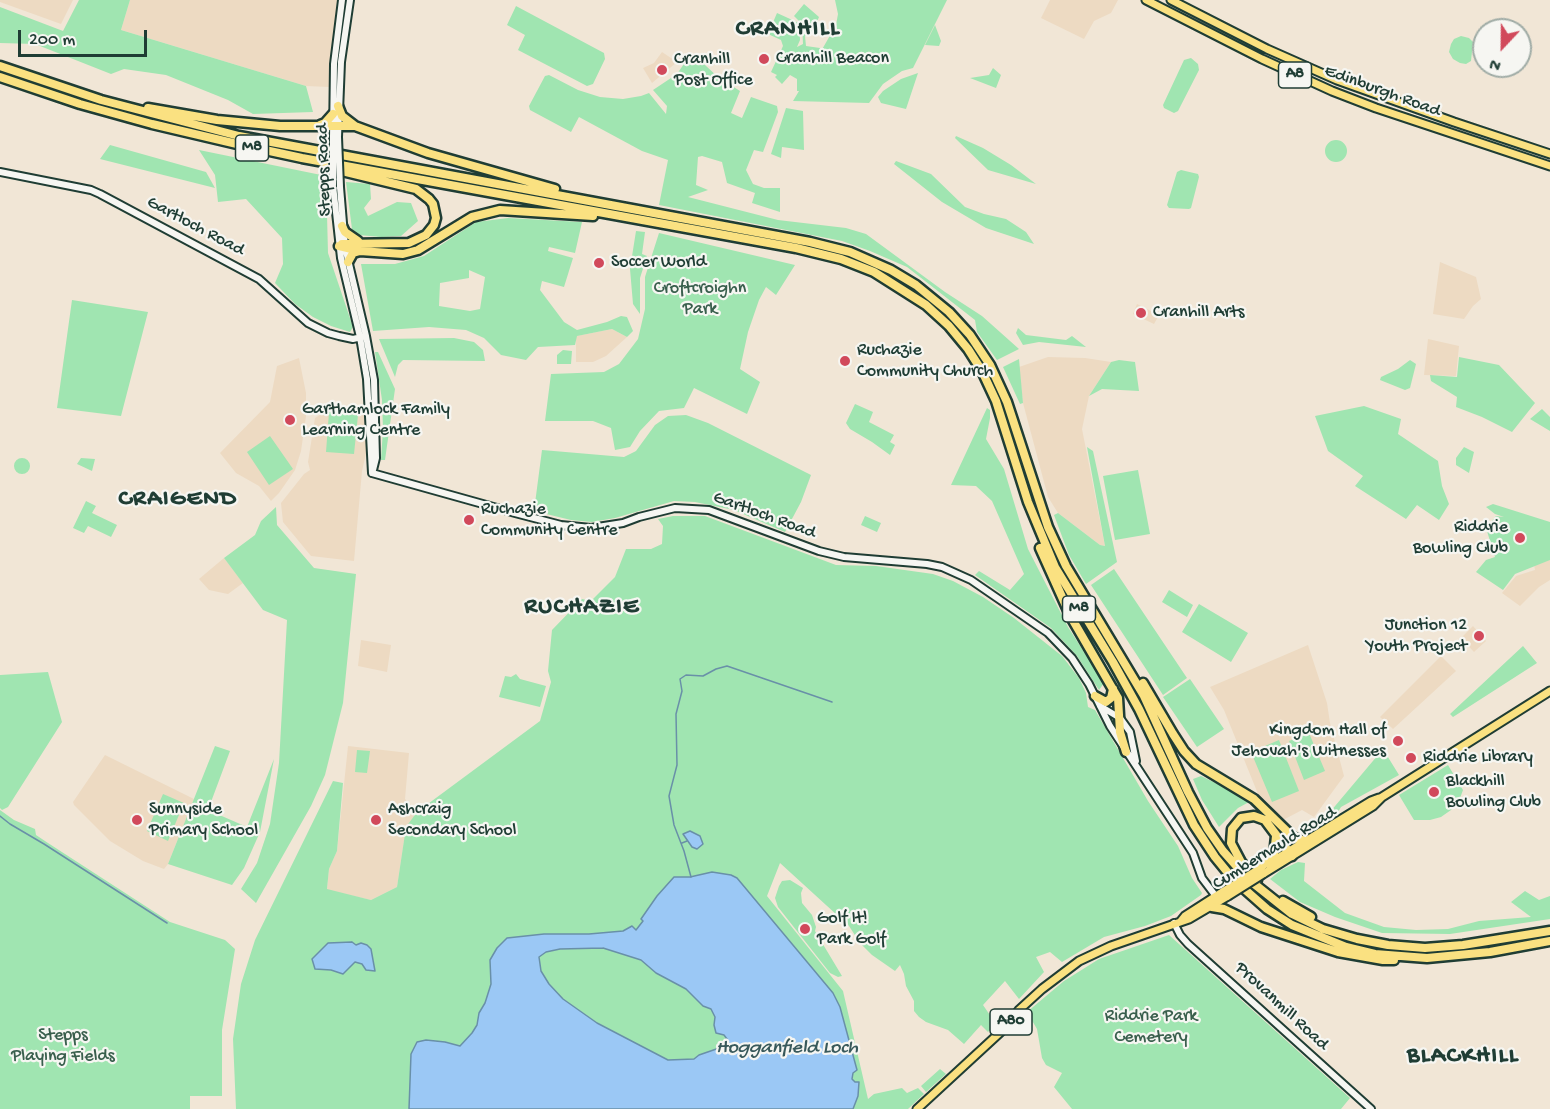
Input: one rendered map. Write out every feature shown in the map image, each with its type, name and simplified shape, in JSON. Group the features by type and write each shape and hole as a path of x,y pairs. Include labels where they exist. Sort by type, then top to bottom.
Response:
{"highway":[{"name":"M8","path":"0,66 100,100 239,135 810,242 850,252 891,270 916,285 949,312 970,335 990,365 1007,402 1048,527 1066,566 1144,696 1207,828 1234,864 1256,886 1292,914 1323,929 1357,939 1388,945 1425,948 1463,945 1550,931"},
{"name":"M8","path":"0,76 80,104 152,124 302,159 796,248 841,259 874,272 926,305 949,326 982,371 996,401 1028,502 1055,567 1139,709 1194,825 1233,879 1267,909 1292,925 1320,938 1375,954 1427,958 1550,943"},
{"path":"100,100 217,120 280,126 355,126"},
{"path":"314,127 325,123 336,110 355,126 428,153 563,192 638,209"},
{"path":"302,159 416,189 423,193 432,204 436,218 434,225 419,240 361,247 353,253 348,262"},
{"path":"343,245 390,254 418,250 466,220 500,210 635,220"},
{"path":"342,226 345,232 361,247"},
{"path":"1028,502 1035,536 1051,575 1071,617 1118,698 1120,732 1126,752"},
{"path":"1114,643 1141,680 1184,752 1211,775 1254,800 1294,838 1306,841"},
{"path":"1097,700 1106,702 1111,698 1113,689"},
{"path":"1292,853 1265,820 1250,816 1237,821 1232,829 1231,838 1237,855 1248,871 1272,893 1315,920 1357,939"},
{"path":"1283,829 1292,853"},
{"path":"1261,872 1274,855 1276,836"},
{"path":"1222,896 1236,915"},
{"path":"1212,907 1224,909 1261,927 1338,952 1383,960 1427,958"}],"main road":[{"name":"Stepps Road","path":"336,110 334,64 342,0"},
{"name":"Stepps Road","path":"350,0 341,62 335,137 343,245 363,336"},
{"name":"Edinburgh Road","path":"1146,0 1262,59 1332,91 1550,166"},
{"name":"Edinburgh Road","path":"1171,0 1267,49 1337,80 1550,154"},
{"name":"Gartloch Road","path":"0,172 91,190 100,194 259,279 293,311 328,333 353,339 363,336 372,473 561,525 603,527 675,508 708,510 819,551 844,557 927,564 942,567 971,580 1048,633 1072,658 1126,752 1193,853 1202,878 1222,896"},
{"name":"Stepps Road","path":"337,186 343,245 363,336"},
{"name":"Cumbernauld Road","path":"1292,853 1306,841 1371,801 1382,797 1550,691"},
{"name":"Gartloch Road","path":"1097,700 1120,718 1130,732 1139,770"},
{"name":"Cumbernauld Road","path":"1177,922 1373,806 1382,797"},
{"name":"Cumbernauld Road","path":"917,1109 1060,974 1095,952 1177,922 1189,920 1212,907 1222,896"},
{"name":"Provanmill Road","path":"1177,922 1179,935 1188,944 1371,1109"}],"shaded area":[{"path":"0,0 73,0 61,24 0,2"},
{"path":"130,0 337,0 329,87 306,86 121,30"},
{"path":"1050,0 1118,0 1111,13 1094,21 1084,39 1041,18"},
{"path":"662,52 677,62 652,83 643,68 654,63"},
{"path":"1440,262 1476,277 1481,299 1464,319 1433,314"},
{"path":"1137,304 1159,315 1154,324 1133,314"},
{"path":"612,329 627,337 606,356 593,362 576,362 576,336"},
{"path":"1428,339 1459,346 1456,376 1424,375"},
{"path":"1048,357 1085,358 1111,362 1089,396 1082,429 1105,546 1100,545 1058,513 1048,497 1023,403 1019,367"},
{"path":"299,358 306,393 306,416 301,451 295,470 271,501 259,486 236,473 220,453 270,402 277,366"},
{"path":"328,410 366,414 367,449 362,471 354,561 311,556 283,522 281,503 304,474 310,470 308,462 315,418"},
{"path":"1550,554 1550,580 1539,587 1520,606 1502,593 1516,576 1535,570 1533,559"},
{"path":"224,558 243,583 228,594 209,590 199,579"},
{"path":"1473,626 1486,641 1474,652 1461,638"},
{"path":"361,640 391,645 387,672 358,666"},
{"path":"1308,645 1327,703 1344,776 1314,817 1302,810 1283,820 1258,794 1224,710 1210,687"},
{"path":"1441,656 1456,671 1393,729 1380,717"},
{"name":"Ashcraig Secondary School","path":"348,746 409,753 405,799 417,812 406,828 397,887 371,900 327,890 329,869 337,851"},
{"name":"Sunnyside Primary School","path":"105,755 194,799 164,869 143,861 110,841 74,805 73,802"}],"green space":[{"path":"79,0 130,0 121,30 306,86 313,112 253,114 228,100 166,75 124,69 111,74 35,44 0,43 0,7 63,31"},
{"path":"835,0 947,0 913,68 902,71 883,84 869,103 793,101 799,91 797,91 797,79 790,75 782,84 775,77 777,75 771,72 783,46 781,40 768,34 777,13 799,23 800,40 797,47 803,44 802,24 794,16 804,4 819,17 813,31 805,36 806,46 820,48 820,53 836,25 838,14"},
{"path":"516,6 604,53 605,59 593,84 587,86 518,50 525,35 507,25"},
{"path":"935,25 941,41 939,46 925,45"},
{"path":"1461,36 1472,41 1471,61 1466,64 1453,59 1449,52 1454,39"},
{"path":"693,54 718,77 740,91 731,113 742,118 751,97 777,106 778,112 763,152 754,150 746,170 753,184 764,188 780,188 780,212 752,203 755,193 727,183 722,162 702,156 698,157 696,185 708,190 688,197 778,220 846,228 866,234 982,316 1019,349 997,360 977,332 975,320 907,267 870,251 842,241 659,205 668,160 642,151 579,117 571,132 530,110 529,106 545,76 549,75 578,90 600,97 623,99 649,93 666,114 667,106 653,90 677,74"},
{"path":"1191,58 1198,64 1199,70 1178,111 1174,113 1164,108 1163,105 1184,60"},
{"path":"993,68 1001,75 996,88 970,78 989,75"},
{"path":"918,73 906,109 881,103 878,97 883,91 901,79"},
{"path":"786,108 803,111 804,150 782,147 781,158 771,154"},
{"path":"956,136 983,148 1036,184 988,170 955,138"},
{"path":"1336,140 1346,147 1347,151 1340,161 1336,162 1326,155 1325,151 1332,141"},
{"path":"110,145 206,172 215,188 100,159"},
{"path":"199,150 326,176 328,253 353,327 350,332 313,317 295,304 275,283 283,264 282,238 246,199 218,202 215,175"},
{"path":"896,161 931,174 965,207 1006,219 1026,232 1034,244 986,228 942,202 894,164"},
{"path":"1181,170 1198,174 1199,177 1191,208 1169,208 1167,205 1177,172"},
{"path":"346,182 370,184 371,199 364,208 368,216 397,202 411,203 418,221 401,236 359,235 352,229"},
{"path":"508,218 582,222 575,253 549,247 548,251 573,258 564,287 542,281 540,290 564,322 577,330 621,316 627,317 633,331 627,337 612,329 577,336 575,345 538,347 526,360 501,355 484,338 466,330 429,327 373,331 361,264 395,264 424,256 476,222","holes":["469,270 485,277 480,309 470,311 439,306 440,283 469,278"]},
{"path":"636,231 645,232 642,254 647,256 640,278 640,314 633,304 630,269"},
{"name":"Croftcroighn Park","path":"659,233 795,265 776,295 766,287 748,332 740,369 760,382 747,414 694,388 684,408 659,411 640,431 630,447 615,450 611,428 593,421 545,421 551,374 604,372 619,364 638,339 645,309 645,277"},
{"path":"72,300 148,312 121,416 57,408"},
{"path":"1018,328 1026,335 1066,340 1072,336 1086,347 1039,342 1023,345 1016,333"},
{"path":"454,338 474,342 483,350 485,361 403,360 398,365 395,377 379,339"},
{"path":"563,350 572,351 571,364 557,364 557,355"},
{"path":"375,352 378,352 395,389 385,460 381,460 382,400"},
{"path":"1459,357 1499,365 1535,403 1512,432 1456,407 1457,397 1431,381 1430,375 1457,377"},
{"path":"1019,359 1023,403 1020,404 1003,367"},
{"path":"1119,360 1135,362 1139,391 1102,389 1089,396 1111,362"},
{"path":"1410,360 1416,364 1410,388 1405,390 1380,380 1381,377"},
{"path":"855,404 873,412 869,422 894,435 890,442 895,445 890,455 850,429 846,423"},
{"path":"1364,406 1401,419 1398,434 1438,461 1442,486 1449,504 1439,520 1417,505 1406,519 1355,486 1363,476 1328,451 1315,416"},
{"path":"987,408 990,410 990,418 986,439 1004,469 1028,549 1068,627 1104,683 1099,690 1077,656 1051,628 975,575 979,571 1010,590 1024,574 992,501 976,486 951,485"},
{"path":"1542,409 1550,417 1550,431 1530,419"},
{"path":"329,412 358,415 354,454 326,452"},
{"path":"686,415 708,423 811,475 801,502 785,532 734,510 695,502 674,501 615,518 592,522 571,520 534,511 542,450 624,457 636,451 655,425 668,416"},
{"path":"270,436 293,469 269,485 247,452"},
{"path":"1087,447 1093,451 1117,562 1086,584 1069,555 1054,515 1058,513 1100,545 1105,546"},
{"path":"1464,447 1474,452 1469,473 1456,465 1456,458"},
{"path":"19,458 25,458 30,466 28,472 19,474 14,469 14,463"},
{"path":"81,458 95,459 92,471 77,464"},
{"path":"1138,470 1150,534 1115,540 1103,476"},
{"path":"86,501 96,506 92,513 117,525 111,537 88,526 84,533 73,528"},
{"path":"1493,504 1550,522 1550,560 1515,574 1503,590 1476,572 1486,560 1495,557 1486,528 1496,516 1504,517 1486,507"},
{"path":"276,507 277,525 314,568 356,574 343,703 325,775 311,806 256,903 241,889 257,863 270,824 279,763 287,620 263,610 224,558 255,535 261,521"},
{"path":"673,516 705,516 836,565 876,566 933,574 953,581 983,597 1014,618 1062,656 1079,678 1086,693 1088,707 1095,710 1148,801 1178,846 1201,895 1171,916 1104,937 1062,962 1050,952 1036,957 1044,972 1019,999 1005,981 983,1005 996,1024 988,1032 981,1025 964,1044 948,1030 919,1017 914,1011 914,1001 906,986 900,965 895,971 872,955 860,943 849,926 780,863 767,896 843,991 868,1099 874,1094 902,1088 907,1093 918,1088 924,1094 908,1109 236,1109 233,1039 241,984 255,940 333,781 343,783 337,851 329,869 327,889 371,900 397,887 406,827 417,812 540,721 551,682 548,671 552,630 582,599 591,601 615,577 626,549 651,549 662,544 663,526 658,519"},
{"path":"865,516 881,523 877,532 861,525"},
{"path":"1114,569 1187,678 1163,695 1091,585"},
{"path":"1169,590 1193,605 1187,617 1162,602"},
{"path":"1199,604 1248,633 1231,662 1182,632"},
{"path":"1523,646 1537,663 1453,717 1450,714"},
{"path":"48,672 62,722 8,807 2,810 0,808 0,675"},
{"path":"516,674 520,679 546,686 540,707 499,697 505,676 511,677"},
{"path":"1190,679 1224,729 1197,747 1163,697"},
{"path":"1309,733 1325,771 1304,780 1289,741"},
{"path":"1279,740 1299,791 1272,802 1251,752"},
{"path":"215,746 230,751 208,810 247,827 274,759 260,832 244,868 232,885 168,864"},
{"path":"1383,749 1399,775 1341,807 1337,814 1325,818"},
{"path":"357,750 370,751 367,773 355,772"},
{"name":"Blackhill Bowling Club","path":"1448,765 1463,790 1459,801 1441,817 1414,820 1399,795"},
{"path":"1201,776 1249,802 1238,808 1219,827 1202,800 1193,779"},
{"path":"163,794 184,803 168,841 147,831"},
{"name":"Stepps Playing Fields","path":"0,810 14,820 35,829 36,835 170,922 225,940 235,949 222,1030 222,1096 190,1096 190,1109 0,1109"},
{"path":"1298,862 1305,863 1304,881 1345,913 1384,927 1416,930 1448,929 1479,921 1531,917 1511,902 1525,891 1539,900 1550,896 1550,919 1450,934 1382,933 1300,902 1270,879 1281,870"},
{"name":"Golf It! Park Golf","path":"790,880 803,888 802,903 812,915 815,931 842,976 838,977 830,973 778,907 775,898 779,886 782,881"},
{"name":"Riddrie Park Cemetery","path":"1169,935 1350,1098 1341,1109 1072,1109 1054,1087 1062,1073 1046,1065 1042,1058 1037,1029 1027,1012 1064,981 1099,959"},
{"path":"940,1069 946,1074 926,1092 921,1086"}],"water":[{"path":"690,831 700,836 703,844 697,849 692,847 683,834"},
{"name":"Hogganfield Loch","path":"712,872 737,878 833,993 840,1007 857,1070 853,1073 852,1079 859,1082 858,1096 853,1109 409,1109 411,1054 417,1042 426,1040 460,1046 472,1033 491,984 490,960 507,938 623,931 632,926 636,930 657,896 674,877 690,877","holes":["603,948 641,960 656,973 686,989 703,1006 711,1009 715,1017 716,1033 724,1035 727,1039 725,1046 694,1059 668,1060 597,1023 563,999 541,971 539,957 546,952 560,949"]},
{"path":"352,942 356,945 361,943 367,945 371,949 375,971 366,970 362,964 355,962 343,974 331,970 315,969 312,959 328,943"}],"waterway":[{"path":"691,877 674,825 669,796 677,765 676,714 682,691 680,679 686,675 703,676 727,666 832,702"},
{"path":"0,816 167,923"},
{"path":"682,843 687,841"}],"place":[{"name":"Cranhill Beacon","path":"764,59"},
{"name":"Cranhill Post Office","path":"662,70"},
{"name":"Soccer World","path":"599,263"},
{"name":"Cranhill Arts","path":"1141,313"},
{"name":"Ruchazie Community Church","path":"845,361"},
{"name":"Garthamlock Family Learning Centre","path":"290,420"},
{"name":"Ruchazie Community Centre","path":"469,520"},
{"name":"Riddrie Bowling Club","path":"1520,538"},
{"name":"Junction 12 Youth Project","path":"1479,636"},
{"name":"Kingdom Hall of Jehovah's Witnesses","path":"1398,741"},
{"name":"Riddrie Library","path":"1411,758"},
{"name":"Blackhill Bowling Club","path":"1434,792"},
{"name":"Sunnyside Primary School","path":"137,820"},
{"name":"Ashcraig Secondary School","path":"376,820"},
{"name":"Golf It! Park Golf","path":"805,929"}],"district":[{"name":"CRANHILL","path":"788,30"},
{"name":"CRAIGEND","path":"178,500"},
{"name":"RUCHAZIE","path":"582,608"},
{"name":"BLACKHILL","path":"1463,1057"}]}
